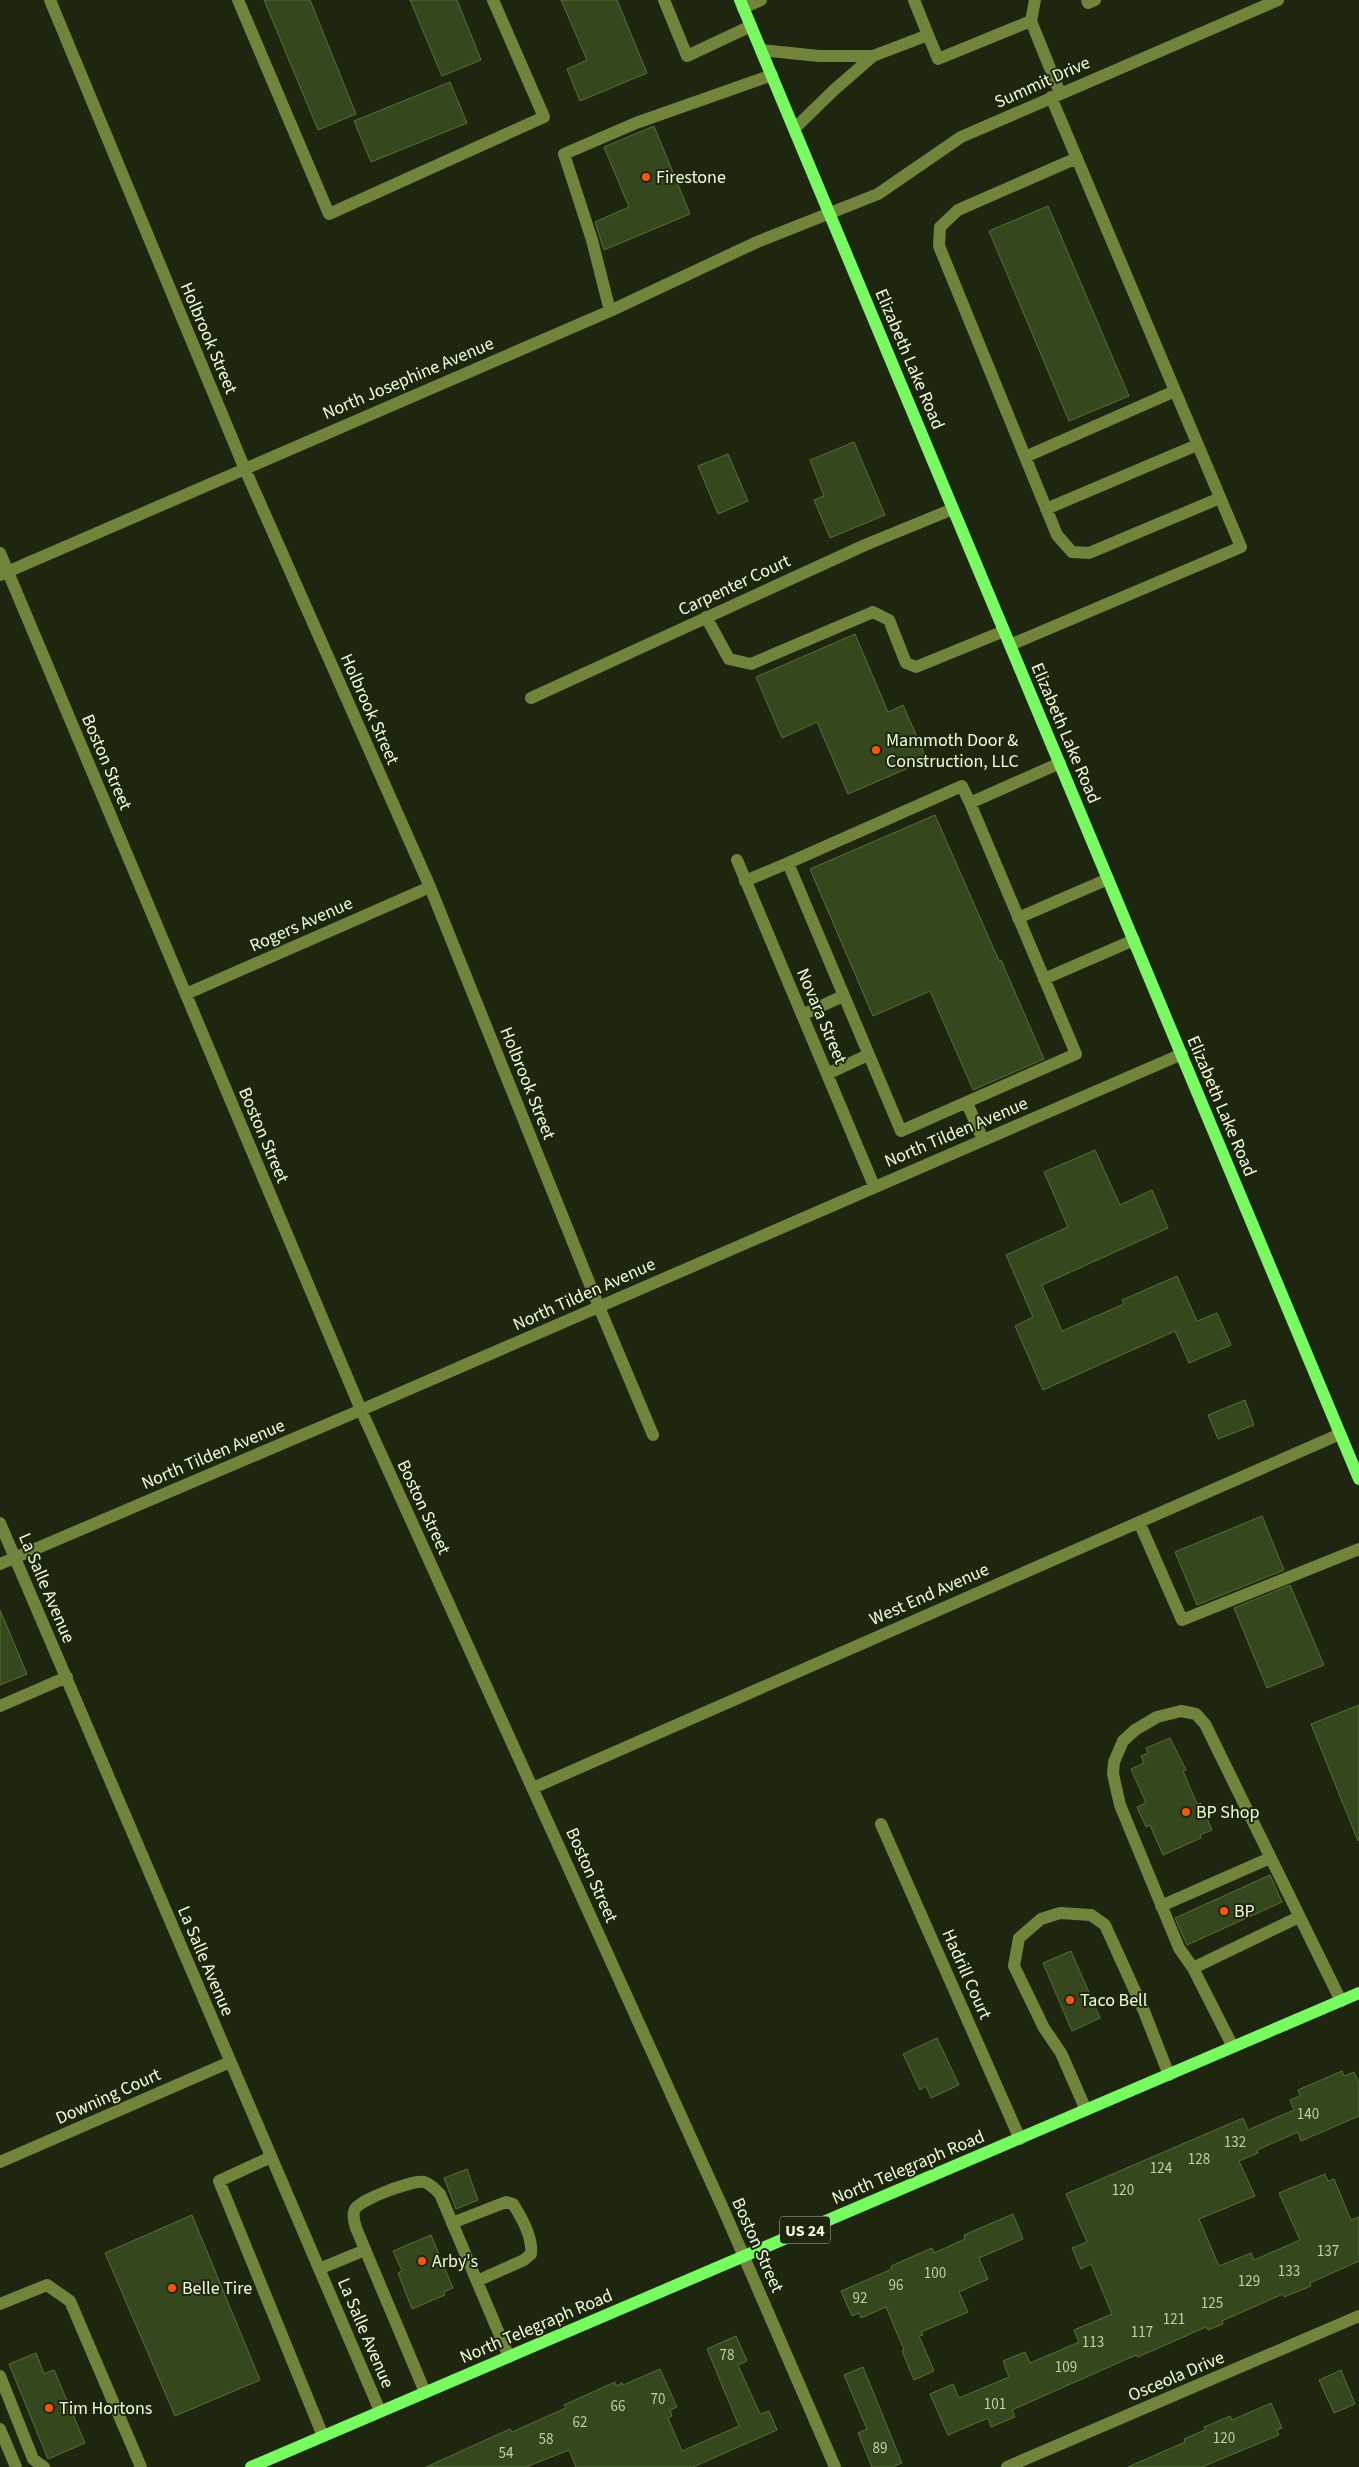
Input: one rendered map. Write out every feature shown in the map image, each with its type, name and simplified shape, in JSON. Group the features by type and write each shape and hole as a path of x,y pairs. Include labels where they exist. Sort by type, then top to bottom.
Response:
{"main road":[{"name":"Elizabeth Lake Road","path":"742,4 1359,1479"},
{"name":"North Telegraph Road","path":"251,2467 1359,1994"}],"street":[{"name":"Holbrook Street","path":"50,0 244,468 430,887 652,1435"},
{"path":"238,0 329,214 544,118 493,0"},
{"path":"664,0 687,56 752,26"},
{"path":"742,4 761,0"},
{"path":"914,0 938,59 1031,21"},
{"path":"1010,645 1241,547 1077,158 1031,21 1035,0"},
{"path":"1087,0 1088,3 1095,0"},
{"name":"Summit Drive","path":"829,213 878,194 961,137 1278,0"},
{"path":"761,50 819,56 872,56 928,35"},
{"path":"794,129 872,56"},
{"path":"610,311 592,240 564,154 636,123 772,75"},
{"path":"1077,158 958,210 940,227 939,246 1056,536 1072,552 1089,553 1220,498"},
{"name":"North Josephine Avenue","path":"4,573 610,311 757,242 829,213"},
{"path":"1025,457 1175,391"},
{"path":"1046,509 1197,445"},
{"name":"Carpenter Court","path":"531,698 865,545 953,508"},
{"name":"Boston Street","path":"0,553 4,573 186,994 361,1410 744,2256 835,2467"},
{"path":"706,617 729,659 751,664 873,612 889,620 906,663 916,667 1004,630"},
{"path":"970,803 1060,763"},
{"path":"746,881 962,786 1076,1054 901,1131 788,863"},
{"name":"Novara Street","path":"737,860 874,1186"},
{"path":"1018,918 1108,878"},
{"name":"Rogers Avenue","path":"186,994 430,887"},
{"path":"1044,979 1134,940"},
{"path":"802,1015 844,996"},
{"name":"North Tilden Avenue","path":"0,1564 361,1410 1182,1054"},
{"path":"827,1074 868,1055"},
{"path":"967,1103 982,1140"},
{"name":"West End Avenue","path":"533,1788 1340,1434"},
{"path":"1139,1522 1182,1620 1359,1549"},
{"name":"La Salle Avenue","path":"0,1523 380,2412"},
{"path":"0,1706 67,1677"},
{"path":"1233,2047 1193,1968 1179,1948 1120,1805 1113,1774 1114,1762 1123,1741 1135,1730 1157,1718 1181,1711 1196,1714 1205,1724 1298,1917 1341,2001"},
{"name":"Hadrill Court","path":"881,1824 1020,2138"},
{"path":"1161,1906 1270,1858"},
{"path":"1086,2110 1061,2053 1044,2028 1014,1966 1019,1938 1041,1919 1060,1913 1090,1916 1105,1925 1144,2011 1169,2075"},
{"path":"1193,1968 1298,1917"},
{"name":"Downing Court","path":"0,2162 230,2062"},
{"path":"271,2157 219,2181 323,2436"},
{"path":"426,2392 354,2222 353,2216 356,2208 364,2202 414,2182 426,2182 440,2194 509,2357"},
{"path":"452,2223 506,2202 513,2204 518,2212 532,2246 531,2254 524,2260 477,2281"},
{"path":"319,2269 365,2250"},
{"path":"0,2304 47,2285 70,2301 141,2467"},
{"name":"Osceola Drive","path":"1007,2467 1359,2316"},
{"path":"0,2376 33,2459 44,2467"},
{"path":"0,2429 16,2467"}],"building":[{"path":"264,0 310,0 356,114 318,130"},
{"path":"410,0 457,0 481,60 442,76"},
{"path":"561,0 617,0 647,73 580,101 567,69 587,60"},
{"path":"450,82 467,123 371,162 354,121"},
{"name":"Firestone","path":"654,126 690,214 604,250 595,222 629,207 604,147"},
{"path":"1048,206 1129,396 1069,421 989,231"},
{"path":"854,442 885,515 830,538 814,500 824,496 810,460"},
{"path":"728,454 748,501 718,514 698,466"},
{"path":"855,634 888,712 903,705 927,760 848,794 817,722 782,738 756,677"},
{"path":"935,815 1044,1059 973,1090 930,991 873,1016 810,869"},
{"path":"1095,1150 1120,1205 1152,1190 1168,1228 1042,1285 1062,1331 1124,1304 1122,1300 1177,1276 1197,1321 1217,1313 1231,1345 1189,1363 1175,1331 1043,1390 1015,1326 1033,1317 1006,1255 1068,1227 1044,1172"},
{"path":"1245,1400 1254,1425 1218,1439 1208,1415"},
{"path":"1262,1516 1284,1570 1197,1605 1175,1552"},
{"path":"1290,1585 1324,1665 1267,1688 1234,1608"},
{"path":"0,1610 27,1674 0,1685"},
{"path":"1359,1705 1359,1840 1358,1841 1311,1724"},
{"path":"1170,1738 1186,1770 1183,1771 1197,1804 1201,1803 1212,1830 1200,1835 1201,1838 1163,1855 1150,1825 1146,1827 1137,1807 1146,1803 1131,1769 1144,1763 1141,1756 1148,1753 1146,1748"},
{"path":"1270,1875 1282,1902 1187,1945 1175,1918"},
{"path":"1071,1951 1100,2018 1072,2031 1043,1963"},
{"path":"937,2038 959,2085 931,2098 926,2086 920,2090 903,2054"},
{"path":"1342,2071 1344,2076 1354,2072 1359,2083 1359,2116 1301,2141 1298,2132 1257,2150 1258,2153 1239,2161 1255,2196 1199,2219 1219,2266 1251,2253 1254,2260 1300,2240 1279,2193 1325,2174 1328,2181 1334,2179 1351,2220 1359,2217 1359,2261 1310,2283 1311,2286 1284,2297 1283,2294 1222,2321 1223,2324 1208,2330 1206,2327 1138,2357 1136,2355 1012,2410 1015,2417 991,2427 988,2418 948,2435 930,2394 953,2384 959,2398 1009,2377 1003,2361 1025,2352 1030,2363 1079,2342 1074,2330 1112,2314 1091,2264 1081,2269 1072,2248 1087,2242 1066,2194 1243,2118 1248,2130 1294,2110 1290,2100 1300,2096 1298,2090"},
{"path":"467,2169 478,2200 456,2209 444,2178"},
{"path":"1013,2214 1023,2239 979,2258 988,2279 959,2292 968,2312 921,2332 923,2335 919,2336 934,2371 914,2380 886,2307 861,2318 859,2313 852,2316 841,2291 892,2269 891,2266 932,2248 934,2253 965,2239 964,2235"},
{"name":"Belle Tire","path":"192,2215 260,2380 175,2416 105,2253"},
{"name":"Arby's","path":"431,2235 453,2288 444,2292 445,2295 412,2309 398,2273 402,2271 393,2251"},
{"path":"736,2336 747,2361 738,2365 760,2414 769,2411 777,2430 693,2467 576,2467 569,2450 526,2467 426,2467 510,2429 512,2432 566,2408 564,2405 615,2382 616,2386 622,2383 623,2385 660,2369 677,2407 670,2410 672,2416 668,2418 682,2451 739,2426 707,2349"},
{"name":"Tim Hortons","path":"36,2353 44,2374 54,2370 85,2443 48,2459 9,2364"},
{"path":"863,2367 902,2463 892,2467 872,2467 858,2433 867,2429 844,2375"},
{"path":"1341,2370 1355,2404 1334,2413 1319,2380"},
{"path":"1271,2403 1282,2428 1277,2430 1279,2435 1202,2467 1128,2467 1185,2442 1184,2439 1205,2430 1204,2427 1230,2416 1232,2420"}],"place":[{"name":"Firestone","path":"646,177"},
{"name":"Mammoth Door & Construction, LLC","path":"876,750"},
{"name":"BP Shop","path":"1186,1812"},
{"name":"BP","path":"1224,1911"},
{"name":"Taco Bell","path":"1070,2000"},
{"name":"Arby's","path":"422,2261"},
{"name":"Belle Tire","path":"172,2288"},
{"name":"Tim Hortons","path":"49,2408"}]}
